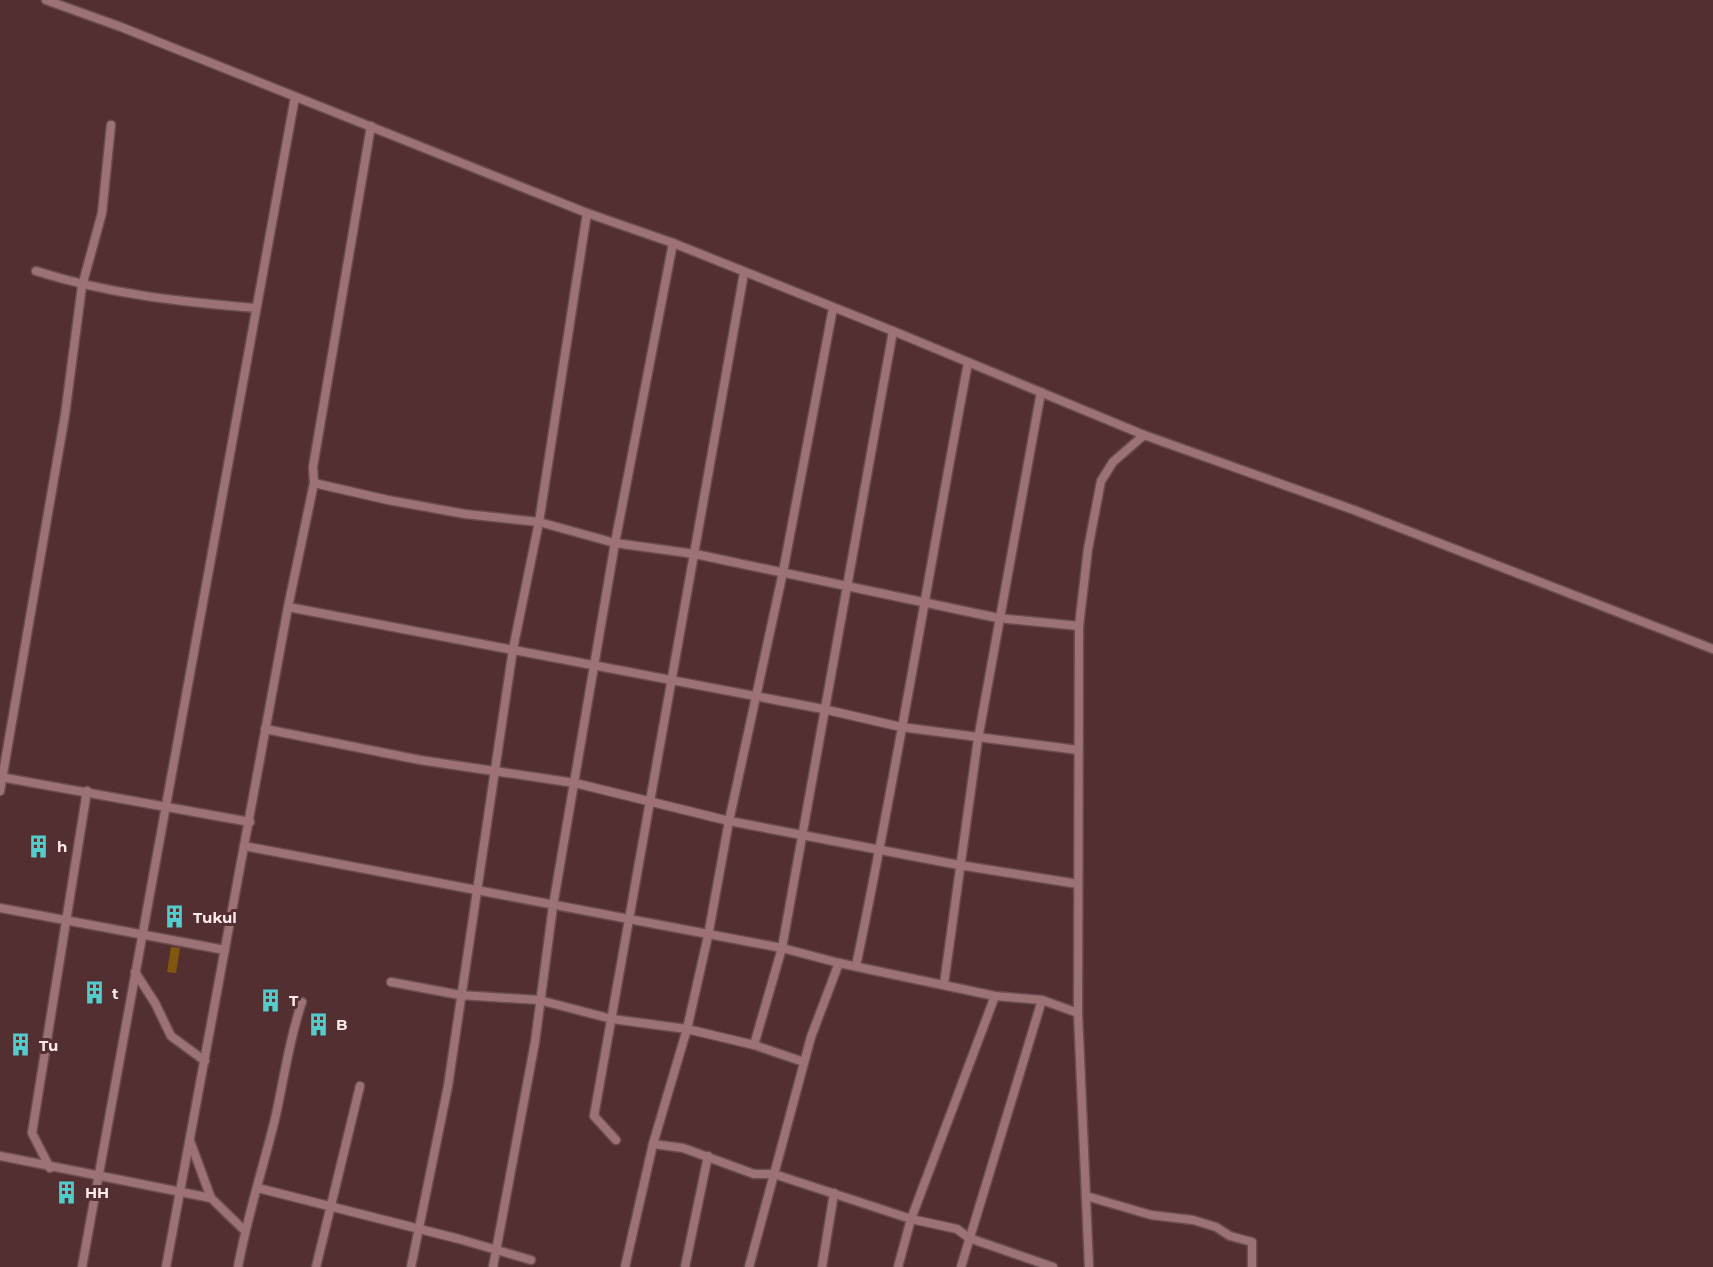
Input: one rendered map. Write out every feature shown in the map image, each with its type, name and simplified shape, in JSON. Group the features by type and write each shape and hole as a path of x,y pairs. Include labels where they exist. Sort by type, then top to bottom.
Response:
{"street":[{"path":"46,0 122,27 587,213 673,243 1144,435 1354,510 1713,649"},
{"path":"81,1267 144,934 164,805 295,96"},
{"path":"0,791 65,415 82,286 102,213 111,125"},
{"path":"166,1267 182,1192 288,606 314,483 313,467 371,126"},
{"path":"411,1267 448,1086 513,649 540,522 587,213"},
{"path":"493,1267 535,1042 553,906 615,543 673,243"},
{"path":"36,271 82,286 176,302 256,308"},
{"path":"616,1140 594,1116 744,273"},
{"path":"625,1267 653,1144 687,1029 708,936 729,821 783,572 833,308"},
{"path":"754,1045 782,948 823,709 893,331"},
{"path":"856,966 880,850 923,601 968,363"},
{"path":"944,984 978,739 1041,392"},
{"path":"1089,1267 1078,1013 1079,626 1088,549 1101,481 1113,462 1144,435"},
{"path":"314,483 465,514 540,522 615,543 694,554 999,618 1079,626"},
{"path":"288,606 513,649 594,667 823,709 901,727 978,739 1078,750"},
{"path":"265,729 495,772 575,783 729,821 959,865 1078,884"},
{"path":"1,777 250,822"},
{"path":"50,1168 32,1133 87,791"},
{"path":"244,846 628,921 782,948 838,963 995,996 1042,1000 1078,1013"},
{"path":"0,908 65,918 225,950"},
{"path":"749,1267 804,1062 838,963"},
{"path":"135,972 155,1003 171,1036 205,1061"},
{"path":"391,982 460,995 539,1000 612,1019 687,1029 754,1045 804,1062"},
{"path":"898,1267 911,1219 995,996"},
{"path":"961,1267 1042,1000"},
{"path":"238,1267 244,1231 258,1188 289,1060 294,1025 302,1002"},
{"path":"316,1267 360,1086"},
{"path":"190,1141 211,1198 244,1231"},
{"path":"653,1144 683,1148 754,1174 774,1174 911,1219 957,1228 969,1238 1053,1267"},
{"path":"0,1156 50,1168 211,1198"},
{"path":"685,1267 708,1156"},
{"path":"258,1188 418,1228 531,1260"},
{"path":"822,1267 834,1193"},
{"path":"1086,1196 1151,1215 1193,1220 1215,1227 1230,1236 1252,1242 1252,1267"}],"shaded area":[{"path":"171,947 180,948 176,973 167,972"}],"place":[{"name":"h","path":"39,846"},
{"name":"Tukul","path":"175,917"},
{"name":"t","path":"94,993"},
{"name":"T","path":"271,1000"},
{"name":"B","path":"318,1024"},
{"name":"Tu","path":"21,1045"},
{"name":"HH","path":"67,1192"}]}
